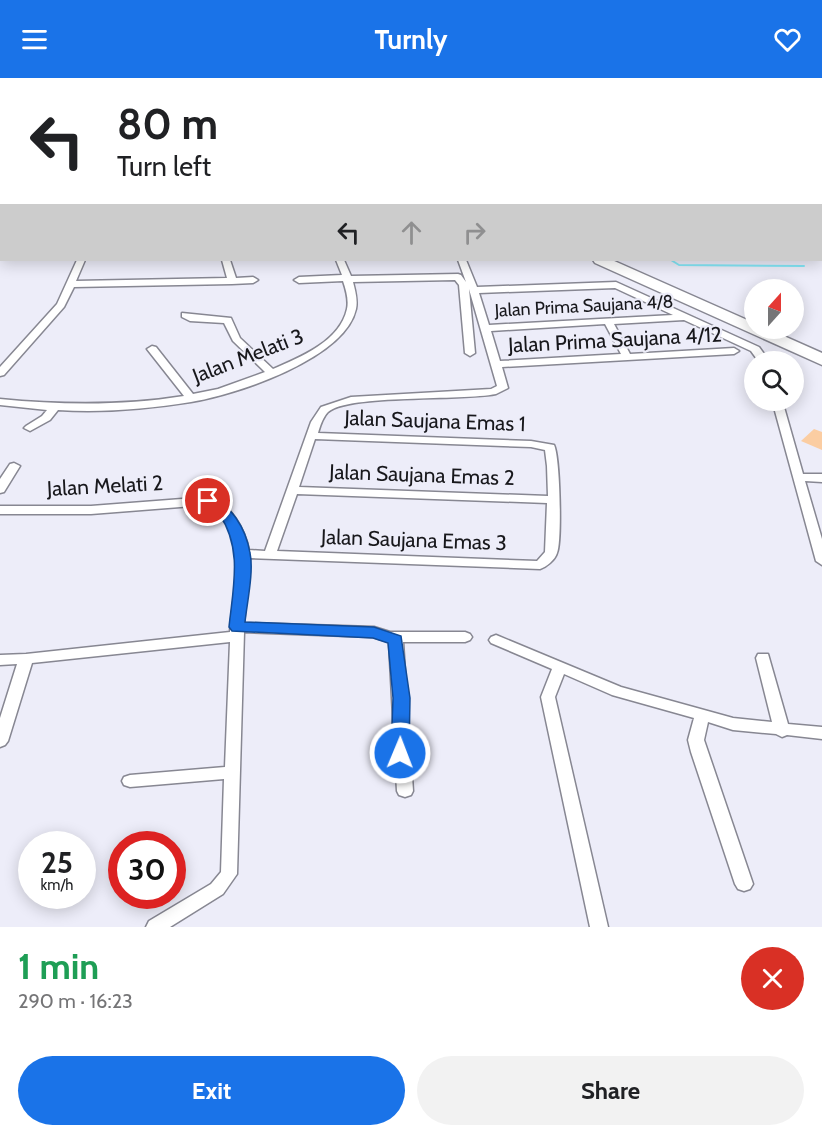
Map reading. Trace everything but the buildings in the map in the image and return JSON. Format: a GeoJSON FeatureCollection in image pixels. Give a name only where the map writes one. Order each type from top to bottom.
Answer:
{"type":"FeatureCollection","features":[{"type":"Feature","properties":{"kind":"highway"},"geometry":{"type":"LineString","coordinates":[[602,261],[822,360]]}},
{"type":"Feature","properties":{"kind":"highway"},"geometry":{"type":"LineString","coordinates":[[620,261],[744,317]]}},
{"type":"Feature","properties":{"kind":"highway"},"geometry":{"type":"LineString","coordinates":[[796,339],[822,351]]}},
{"type":"Feature","properties":{"kind":"street"},"geometry":{"type":"LineString","coordinates":[[0,373],[61,305],[81,261]]}},
{"type":"Feature","properties":{"kind":"street"},"geometry":{"type":"LineString","coordinates":[[226,261],[232,281]]}},
{"type":"Feature","properties":{"kind":"street","name":"Jalan Melati 3"},"geometry":{"type":"LineString","coordinates":[[0,402],[54,408],[128,408],[191,399],[272,373],[326,346],[344,328],[352,305],[340,261]]}},
{"type":"Feature","properties":{"kind":"street"},"geometry":{"type":"LineString","coordinates":[[270,554],[291,490],[321,413],[340,403],[376,397],[498,391],[504,387],[474,290],[462,261]]}},
{"type":"Feature","properties":{"kind":"street"},"geometry":{"type":"LineString","coordinates":[[299,280],[458,277],[464,285],[470,353]]}},
{"type":"Feature","properties":{"kind":"street"},"geometry":{"type":"LineString","coordinates":[[71,284],[254,280]]}},
{"type":"Feature","properties":{"kind":"street"},"geometry":{"type":"LineString","coordinates":[[474,290],[606,284],[618,286],[757,351]]}},
{"type":"Feature","properties":{"kind":"street"},"geometry":{"type":"LineString","coordinates":[[185,315],[190,318],[228,320],[236,339],[272,373]]}},
{"type":"Feature","properties":{"kind":"street","name":"Jalan Prima Saujana 4/8"},"geometry":{"type":"LineString","coordinates":[[485,328],[684,317]]}},
{"type":"Feature","properties":{"kind":"street"},"geometry":{"type":"LineString","coordinates":[[608,321],[627,357]]}},
{"type":"Feature","properties":{"kind":"street"},"geometry":{"type":"LineString","coordinates":[[152,349],[191,399]]}},
{"type":"Feature","properties":{"kind":"street","name":"Jalan Prima Saujana 4/12"},"geometry":{"type":"LineString","coordinates":[[497,364],[734,351]]}},
{"type":"Feature","properties":{"kind":"street"},"geometry":{"type":"LineString","coordinates":[[30,428],[46,418],[54,408]]}},
{"type":"Feature","properties":{"kind":"street"},"geometry":{"type":"LineString","coordinates":[[780,411],[818,536],[822,561]]}},
{"type":"Feature","properties":{"kind":"street","name":"Jalan Saujana Emas 1"},"geometry":{"type":"LineString","coordinates":[[312,436],[531,444],[550,447],[554,454],[552,500]]}},
{"type":"Feature","properties":{"kind":"street"},"geometry":{"type":"LineString","coordinates":[[0,489],[14,466]]}},
{"type":"Feature","properties":{"kind":"street"},"geometry":{"type":"LineString","coordinates":[[800,477],[822,478]]}},
{"type":"Feature","properties":{"kind":"street","name":"Jalan Saujana Emas 2"},"geometry":{"type":"LineString","coordinates":[[291,490],[552,500]]}},
{"type":"Feature","properties":{"kind":"street","name":"Jalan Saujana Emas 3"},"geometry":{"type":"LineString","coordinates":[[243,554],[540,565],[551,553],[552,500]]}},
{"type":"Feature","properties":{"kind":"street","name":"Jalan Melati 2"},"geometry":{"type":"LineString","coordinates":[[0,510],[91,510],[208,501],[217,504],[224,511],[236,533],[243,554],[237,631],[229,874],[217,890],[155,927]]}},
{"type":"Feature","properties":{"kind":"street"},"geometry":{"type":"LineString","coordinates":[[0,660],[26,659],[237,631],[374,633],[390,637],[396,640],[400,687],[400,753],[405,791]]}},
{"type":"Feature","properties":{"kind":"street"},"geometry":{"type":"LineString","coordinates":[[390,637],[465,638]]}},
{"type":"Feature","properties":{"kind":"street"},"geometry":{"type":"LineString","coordinates":[[496,640],[616,691],[733,724],[782,731],[822,733]]}},
{"type":"Feature","properties":{"kind":"street"},"geometry":{"type":"LineString","coordinates":[[763,658],[782,731]]}},
{"type":"Feature","properties":{"kind":"street"},"geometry":{"type":"LineString","coordinates":[[0,741],[26,659]]}},
{"type":"Feature","properties":{"kind":"street"},"geometry":{"type":"LineString","coordinates":[[560,667],[548,697],[598,927]]}},
{"type":"Feature","properties":{"kind":"street"},"geometry":{"type":"LineString","coordinates":[[702,715],[696,740],[744,884]]}},
{"type":"Feature","properties":{"kind":"street"},"geometry":{"type":"LineString","coordinates":[[130,782],[232,772]]}},
{"type":"Feature","properties":{"kind":"waterway"},"geometry":{"type":"LineString","coordinates":[[673,261],[679,265],[804,266]]}},
{"type":"Feature","properties":{"kind":"route"},"geometry":{"type":"LineString","coordinates":[[208,501],[217,504],[224,511],[236,533],[243,554],[237,627],[374,633],[396,640],[402,698],[400,753]]}}]}
